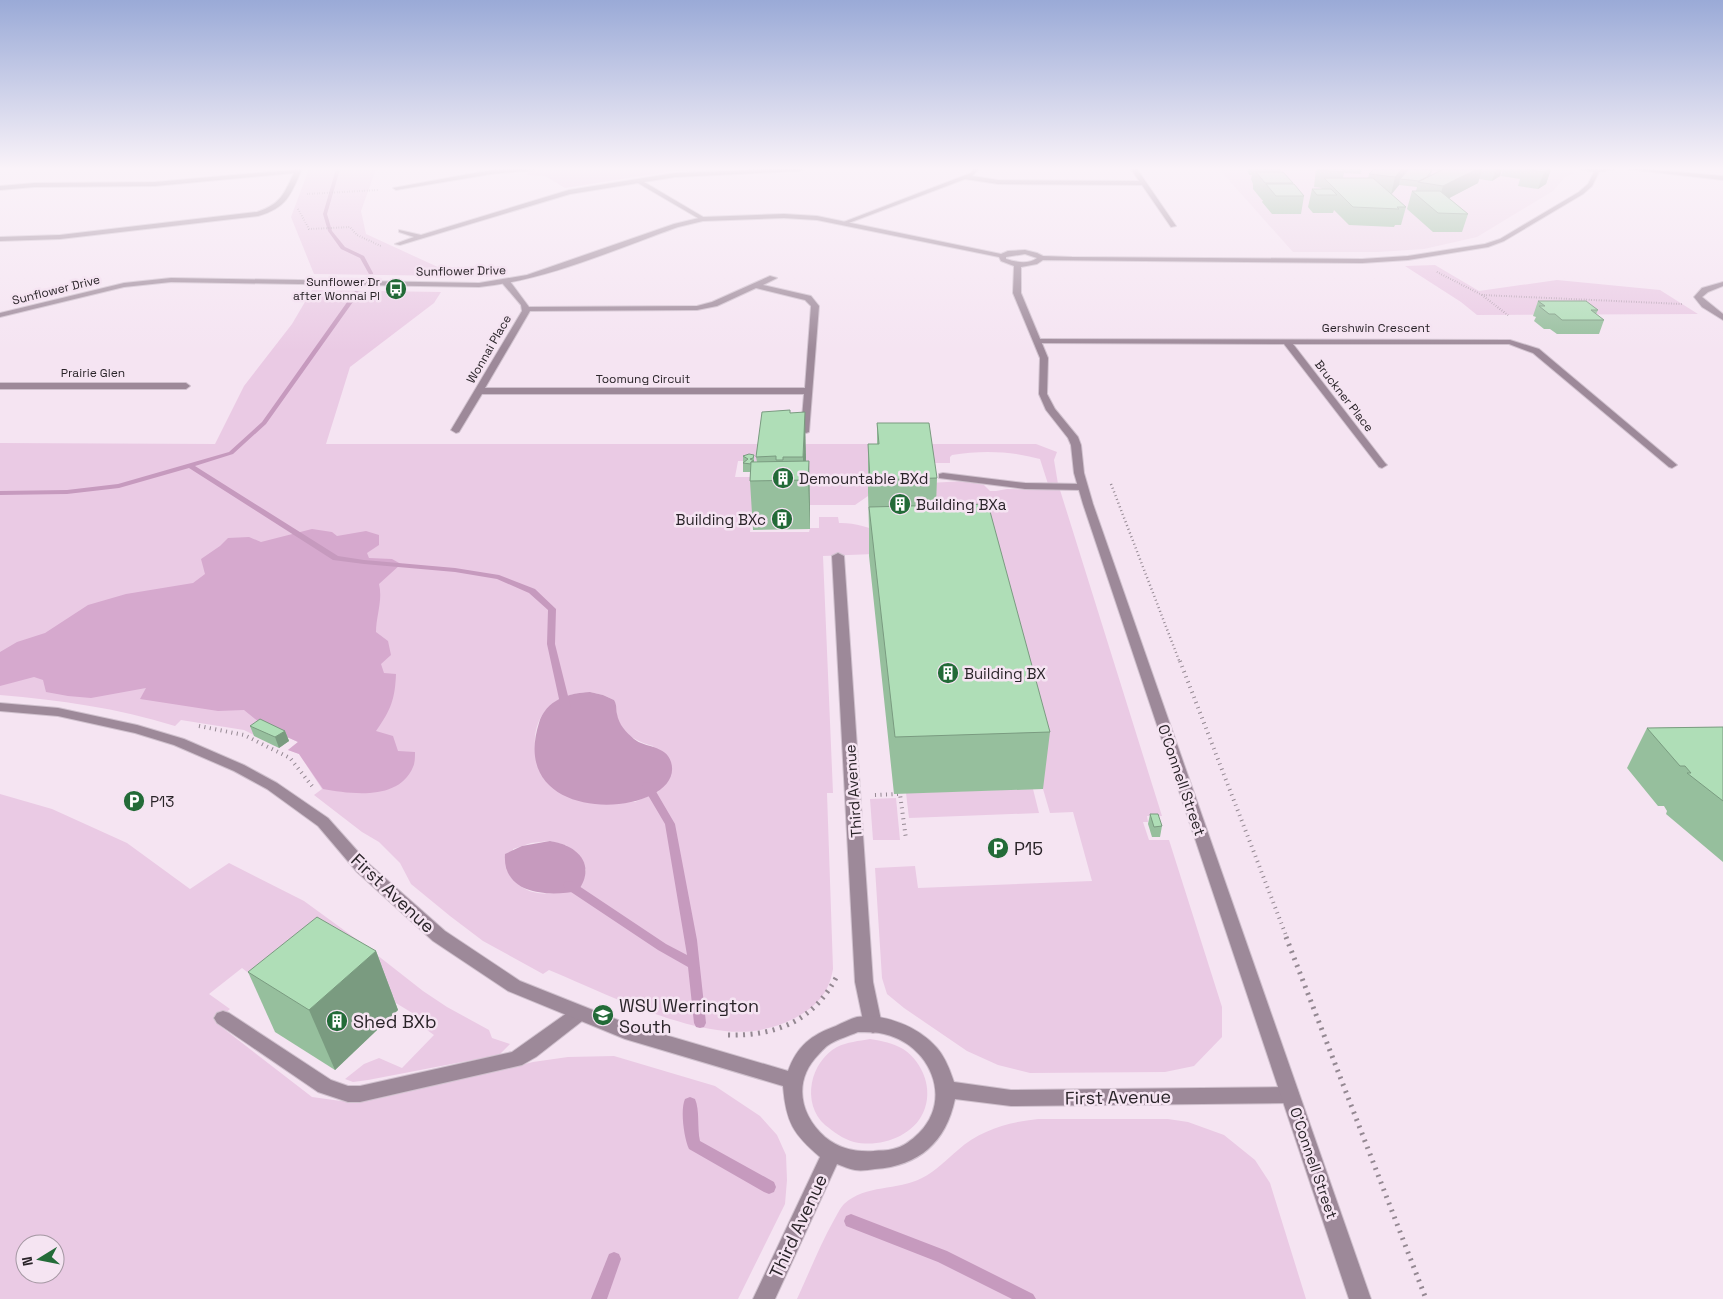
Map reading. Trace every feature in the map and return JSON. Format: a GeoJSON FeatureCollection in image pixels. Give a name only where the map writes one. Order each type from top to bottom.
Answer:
{"type":"FeatureCollection","features":[{"type":"Feature","properties":{"kind":"street"},"geometry":{"type":"LineString","coordinates":[[0,239],[60,237],[124,230]]}},
{"type":"Feature","properties":{"kind":"street"},"geometry":{"type":"LineString","coordinates":[[398,244],[447,230]]}},
{"type":"Feature","properties":{"kind":"street","name":"Sunflower Drive"},"geometry":{"type":"LineString","coordinates":[[0,315],[124,286],[164,281],[479,285],[506,282],[529,277],[660,230]]}},
{"type":"Feature","properties":{"kind":"street","name":"Sunflower Drive"},"geometry":{"type":"LineString","coordinates":[[876,230],[1002,256]]}},
{"type":"Feature","properties":{"kind":"street"},"geometry":{"type":"LineString","coordinates":[[1041,258],[1035,263],[1018,265],[1003,260],[1002,256],[1013,252],[1025,252],[1035,254],[1041,258],[1362,261],[1408,258],[1470,250],[1502,240],[1520,230]]}},
{"type":"Feature","properties":{"kind":"street"},"geometry":{"type":"LineString","coordinates":[[401,231],[423,237]]}},
{"type":"Feature","properties":{"kind":"street","name":"O'Connell Street"},"geometry":{"type":"LineString","coordinates":[[1018,265],[1017,293],[1038,341],[1045,366],[1043,394],[1051,410],[1073,437],[1082,486],[1360,1299]]}},
{"type":"Feature","properties":{"kind":"street"},"geometry":{"type":"LineString","coordinates":[[526,309],[698,308],[714,304],[773,278]]}},
{"type":"Feature","properties":{"kind":"street","name":"Wonnai Place"},"geometry":{"type":"LineString","coordinates":[[456,430],[526,309],[506,282]]}},
{"type":"Feature","properties":{"kind":"street"},"geometry":{"type":"LineString","coordinates":[[1723,284],[1711,287],[1700,293],[1698,297],[1705,306],[1723,318]]}},
{"type":"Feature","properties":{"kind":"street"},"geometry":{"type":"LineString","coordinates":[[756,286],[808,298],[815,306],[806,430]]}},
{"type":"Feature","properties":{"kind":"street","name":"Gershwin Crescent"},"geometry":{"type":"LineString","coordinates":[[1038,341],[1494,341],[1519,344],[1536,351],[1672,465]]}},
{"type":"Feature","properties":{"kind":"street","name":"Bruckner Place"},"geometry":{"type":"LineString","coordinates":[[1286,341],[1382,465]]}},
{"type":"Feature","properties":{"kind":"street","name":"Prairie Glen"},"geometry":{"type":"LineString","coordinates":[[0,386],[186,386]]}},
{"type":"Feature","properties":{"kind":"street","name":"Toomung Circuit"},"geometry":{"type":"LineString","coordinates":[[479,391],[808,391]]}},
{"type":"Feature","properties":{"kind":"street"},"geometry":{"type":"LineString","coordinates":[[943,476],[1025,486],[1082,486]]}},
{"type":"Feature","properties":{"kind":"street","name":"Third Avenue"},"geometry":{"type":"LineString","coordinates":[[838,556],[864,982],[873,1025]]}},
{"type":"Feature","properties":{"kind":"street","name":"First Avenue"},"geometry":{"type":"LineString","coordinates":[[0,707],[58,712],[137,729],[179,742],[239,768],[272,786],[323,822],[363,868],[439,936],[514,986],[624,1031],[793,1080]]}},
{"type":"Feature","properties":{"kind":"street"},"geometry":{"type":"LineString","coordinates":[[223,1018],[325,1086],[348,1094],[360,1094],[516,1059],[530,1052],[580,1013]]}},
{"type":"Feature","properties":{"kind":"street"},"geometry":{"type":"LineString","coordinates":[[873,1025],[899,1031],[922,1044],[938,1064],[946,1089],[944,1107],[938,1124],[926,1139],[911,1151],[893,1159],[872,1162],[851,1160],[832,1153],[815,1142],[803,1129],[795,1114],[792,1097],[793,1080],[798,1065],[806,1053],[828,1034],[850,1027],[873,1025]]}},
{"type":"Feature","properties":{"kind":"street","name":"First Avenue"},"geometry":{"type":"LineString","coordinates":[[946,1089],[1011,1098],[1290,1095]]}},
{"type":"Feature","properties":{"kind":"street","name":"Third Avenue"},"geometry":{"type":"LineString","coordinates":[[764,1299],[832,1153]]}},
{"type":"Feature","properties":{"kind":"path"},"geometry":{"type":"LineString","coordinates":[[352,230],[357,236],[385,248]]}},
{"type":"Feature","properties":{"kind":"path"},"geometry":{"type":"LineString","coordinates":[[1436,272],[1482,295],[1509,316]]}},
{"type":"Feature","properties":{"kind":"path"},"geometry":{"type":"LineString","coordinates":[[1482,295],[1705,306]]}},
{"type":"Feature","properties":{"kind":"path"},"geometry":{"type":"LineString","coordinates":[[1111,484],[1426,1299]]}},
{"type":"Feature","properties":{"kind":"path"},"geometry":{"type":"LineString","coordinates":[[190,725],[240,734],[290,758],[315,790]]}},
{"type":"Feature","properties":{"kind":"path"},"geometry":{"type":"LineString","coordinates":[[866,795],[900,794],[906,839]]}},
{"type":"Feature","properties":{"kind":"path"},"geometry":{"type":"LineString","coordinates":[[725,1035],[764,1033],[808,1015],[820,1006],[828,996],[834,985],[839,968]]}},
{"type":"Feature","properties":{"kind":"shaded area"},"geometry":{"type":"Polygon","coordinates":[[[296,230],[365,230],[366,234],[453,274],[452,276],[314,274],[296,230]]]}},
{"type":"Feature","properties":{"kind":"shaded area"},"geometry":{"type":"Polygon","coordinates":[[[1273,230],[1489,230],[1477,237],[1424,249],[1378,252],[1293,252],[1273,230]]]}},
{"type":"Feature","properties":{"kind":"shaded area"},"geometry":{"type":"Polygon","coordinates":[[[1435,265],[1479,291],[1557,280],[1660,290],[1698,314],[1477,315],[1461,302],[1405,266],[1435,265]]]}},
{"type":"Feature","properties":{"kind":"shaded area"},"geometry":{"type":"Polygon","coordinates":[[[312,290],[441,292],[434,303],[350,367],[326,444],[1036,444],[1057,452],[1054,460],[1058,484],[1048,484],[1040,459],[1007,453],[963,453],[952,455],[950,463],[928,463],[868,492],[868,496],[855,505],[804,505],[763,461],[738,461],[735,477],[755,477],[750,532],[809,532],[810,528],[819,528],[819,517],[838,517],[839,523],[872,529],[925,552],[823,556],[833,793],[827,793],[833,969],[825,992],[810,1009],[795,1018],[770,1028],[743,1032],[725,1031],[703,1028],[658,1015],[549,970],[543,974],[483,941],[411,884],[400,863],[379,842],[362,832],[314,795],[322,789],[299,754],[288,750],[298,742],[265,727],[254,735],[244,730],[181,720],[175,726],[132,714],[88,706],[0,695],[0,443],[215,444],[244,386],[292,324],[312,290]],[[590,692],[558,700],[547,709],[540,720],[536,733],[535,747],[544,779],[635,802],[659,791],[653,746],[641,742],[626,732],[619,722],[614,700],[590,692]],[[550,841],[531,843],[513,849],[510,876],[527,890],[544,894],[562,891],[582,884],[586,870],[566,845],[550,841]]]}},
{"type":"Feature","properties":{"kind":"shaded area"},"geometry":{"type":"Polygon","coordinates":[[[965,481],[984,485],[990,491],[1007,489],[1060,490],[1162,816],[1147,816],[1148,822],[1143,822],[1149,840],[1169,840],[1222,1007],[1222,1037],[1194,1066],[1165,1072],[1030,1073],[998,1065],[967,1051],[904,1008],[887,994],[882,978],[875,868],[915,866],[918,888],[1092,881],[1073,812],[1050,813],[1043,789],[933,512],[929,483],[965,481]]]}},
{"type":"Feature","properties":{"kind":"shaded area"},"geometry":{"type":"Polygon","coordinates":[[[312,529],[332,532],[337,536],[366,531],[379,535],[379,545],[367,553],[369,558],[392,559],[401,564],[379,584],[380,596],[376,626],[376,632],[388,641],[391,655],[381,664],[384,673],[396,674],[395,691],[391,704],[376,731],[393,736],[398,751],[415,752],[413,767],[406,778],[397,785],[373,793],[323,789],[299,754],[288,750],[298,742],[265,727],[244,710],[218,711],[140,699],[146,688],[91,698],[46,692],[43,680],[34,677],[0,686],[0,652],[17,642],[45,633],[88,605],[126,594],[193,583],[205,574],[201,559],[228,538],[249,537],[261,542],[312,529]]]}},
{"type":"Feature","properties":{"kind":"shaded area"},"geometry":{"type":"Polygon","coordinates":[[[590,692],[614,700],[619,722],[628,734],[639,742],[665,752],[668,756],[671,762],[669,781],[653,795],[627,803],[598,804],[570,798],[547,783],[535,759],[539,723],[542,715],[552,703],[559,699],[574,694],[590,692]]]}},
{"type":"Feature","properties":{"kind":"shaded area"},"geometry":{"type":"Polygon","coordinates":[[[1033,789],[1039,813],[909,818],[906,793],[1033,789]]]}},
{"type":"Feature","properties":{"kind":"shaded area"},"geometry":{"type":"Polygon","coordinates":[[[0,794],[52,809],[127,843],[190,889],[229,863],[304,901],[423,991],[447,1007],[489,1030],[492,1038],[510,1044],[500,1054],[488,1057],[368,1080],[353,1082],[345,1079],[364,1064],[379,1058],[402,1068],[434,1035],[420,1025],[424,1020],[293,941],[251,975],[242,968],[209,994],[230,1009],[215,1022],[312,1097],[341,1101],[377,1099],[533,1062],[568,1057],[614,1056],[715,1086],[760,1116],[777,1135],[786,1155],[787,1180],[785,1204],[738,1299],[0,1299],[0,794]]]}},
{"type":"Feature","properties":{"kind":"shaded area"},"geometry":{"type":"Polygon","coordinates":[[[896,798],[900,840],[873,840],[870,799],[896,798]]]}},
{"type":"Feature","properties":{"kind":"shaded area"},"geometry":{"type":"Polygon","coordinates":[[[550,841],[560,843],[576,851],[585,864],[583,881],[578,891],[554,894],[541,893],[519,885],[511,878],[506,868],[505,854],[522,846],[550,841]]]}},
{"type":"Feature","properties":{"kind":"shaded area"},"geometry":{"type":"Polygon","coordinates":[[[870,1039],[895,1045],[903,1049],[916,1061],[925,1077],[927,1086],[926,1104],[918,1121],[894,1139],[874,1143],[854,1142],[835,1133],[818,1116],[813,1106],[811,1095],[812,1083],[820,1062],[837,1047],[870,1039]]]}},
{"type":"Feature","properties":{"kind":"shaded area"},"geometry":{"type":"Polygon","coordinates":[[[1038,1119],[1168,1119],[1188,1122],[1224,1135],[1255,1160],[1270,1183],[1306,1299],[797,1299],[824,1239],[844,1204],[862,1193],[902,1185],[922,1178],[967,1143],[985,1132],[1016,1122],[1038,1119]]]}},
{"type":"Feature","properties":{"kind":"building"},"geometry":{"type":"Polygon","coordinates":[[[1538,301],[1586,301],[1598,310],[1591,310],[1604,320],[1562,320],[1555,314],[1549,314],[1539,306],[1545,306],[1538,301]]]}},
{"type":"Feature","properties":{"kind":"building"},"geometry":{"type":"Polygon","coordinates":[[[790,410],[790,413],[805,412],[803,457],[783,457],[783,460],[776,460],[776,456],[756,457],[762,412],[790,410]]]}},
{"type":"Feature","properties":{"kind":"building"},"geometry":{"type":"Polygon","coordinates":[[[877,423],[929,423],[937,478],[870,480],[868,444],[879,444],[877,423]]]}},
{"type":"Feature","properties":{"kind":"building"},"geometry":{"type":"Polygon","coordinates":[[[754,455],[750,459],[754,461],[751,464],[743,463],[748,459],[743,456],[754,455]]]}},
{"type":"Feature","properties":{"kind":"building"},"geometry":{"type":"Polygon","coordinates":[[[809,461],[808,480],[750,481],[751,462],[809,461]]]}},
{"type":"Feature","properties":{"kind":"building","name":"Building BX"},"geometry":{"type":"Polygon","coordinates":[[[988,504],[1050,732],[895,737],[869,507],[988,504]]]}},
{"type":"Feature","properties":{"kind":"building"},"geometry":{"type":"Polygon","coordinates":[[[260,719],[285,731],[275,737],[250,726],[260,719]]]}},
{"type":"Feature","properties":{"kind":"building"},"geometry":{"type":"Polygon","coordinates":[[[1723,727],[1723,801],[1687,773],[1691,773],[1685,766],[1680,766],[1647,728],[1723,727]]]}},
{"type":"Feature","properties":{"kind":"building"},"geometry":{"type":"Polygon","coordinates":[[[1150,814],[1158,814],[1162,826],[1154,827],[1150,814]]]}},
{"type":"Feature","properties":{"kind":"building"},"geometry":{"type":"Polygon","coordinates":[[[317,917],[376,951],[309,1010],[248,972],[317,917]]]}},
{"type":"Feature","properties":{"kind":"waterway"},"geometry":{"type":"LineString","coordinates":[[330,230],[343,248],[362,257],[371,273]]}},
{"type":"Feature","properties":{"kind":"waterway"},"geometry":{"type":"LineString","coordinates":[[189,465],[231,453],[264,423],[357,292]]}},
{"type":"Feature","properties":{"kind":"waterway"},"geometry":{"type":"LineString","coordinates":[[0,493],[67,492],[119,486],[189,465]]}},
{"type":"Feature","properties":{"kind":"waterway"},"geometry":{"type":"LineString","coordinates":[[189,465],[336,558],[455,570],[499,577],[532,591],[552,609],[551,644],[566,708]]}},
{"type":"Feature","properties":{"kind":"waterway"},"geometry":{"type":"LineString","coordinates":[[647,785],[670,824],[691,940],[700,1023]]}},
{"type":"Feature","properties":{"kind":"waterway"},"geometry":{"type":"LineString","coordinates":[[569,885],[662,947],[693,964]]}},
{"type":"Feature","properties":{"kind":"waterway"},"geometry":{"type":"LineString","coordinates":[[690,1103],[691,1130],[694,1145],[769,1187]]}},
{"type":"Feature","properties":{"kind":"waterway"},"geometry":{"type":"LineString","coordinates":[[851,1221],[942,1256],[1028,1299]]}},
{"type":"Feature","properties":{"kind":"waterway"},"geometry":{"type":"LineString","coordinates":[[599,1299],[614,1259]]}},
{"type":"Feature","properties":{"kind":"place","name":"Sunflower Dr after Wonnai Pl"},"geometry":{"type":"Point","coordinates":[396,289]}},
{"type":"Feature","properties":{"kind":"place","name":"Demountable BXd"},"geometry":{"type":"Point","coordinates":[783,478]}},
{"type":"Feature","properties":{"kind":"place","name":"Building BXa"},"geometry":{"type":"Point","coordinates":[900,504]}},
{"type":"Feature","properties":{"kind":"place","name":"Building BXc"},"geometry":{"type":"Point","coordinates":[782,519]}},
{"type":"Feature","properties":{"kind":"place","name":"Building BX"},"geometry":{"type":"Point","coordinates":[948,673]}},
{"type":"Feature","properties":{"kind":"place","name":"P13"},"geometry":{"type":"Point","coordinates":[134,801]}},
{"type":"Feature","properties":{"kind":"place","name":"P15"},"geometry":{"type":"Point","coordinates":[998,848]}},
{"type":"Feature","properties":{"kind":"place","name":"WSU Werrington South"},"geometry":{"type":"Point","coordinates":[603,1015]}},
{"type":"Feature","properties":{"kind":"place","name":"Shed BXb"},"geometry":{"type":"Point","coordinates":[337,1021]}}]}
